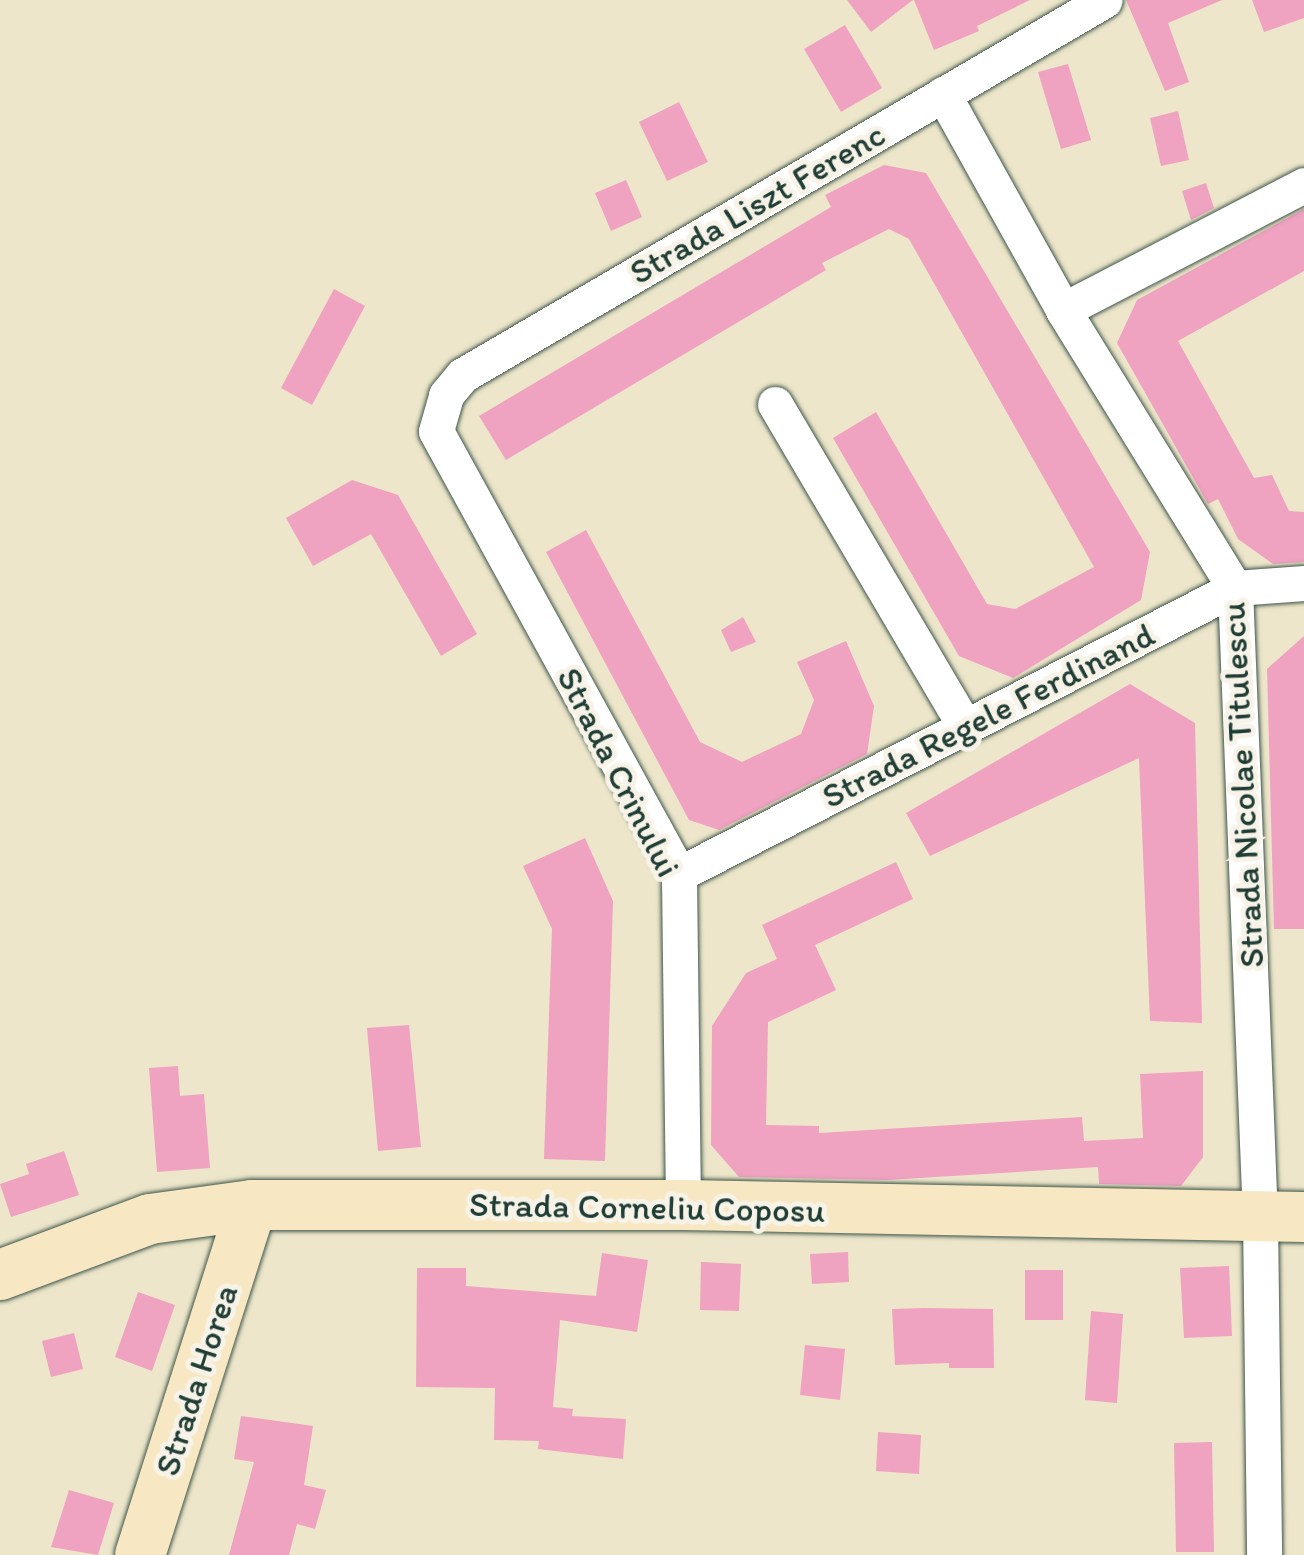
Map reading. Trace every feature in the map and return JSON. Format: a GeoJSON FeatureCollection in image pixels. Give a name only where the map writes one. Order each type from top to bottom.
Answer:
{"type":"FeatureCollection","features":[{"type":"Feature","properties":{"kind":"street","name":"Strada Liszt Ferenc"},"geometry":{"type":"LineString","coordinates":[[436,430],[446,395],[463,375],[1105,0]]}},
{"type":"Feature","properties":{"kind":"street","name":"Strada Nicolae Titulescu"},"geometry":{"type":"LineString","coordinates":[[943,94],[1063,310],[1235,588],[1282,1218],[1264,1555]]}},
{"type":"Feature","properties":{"kind":"street"},"geometry":{"type":"LineString","coordinates":[[1063,310],[1304,185]]}},
{"type":"Feature","properties":{"kind":"street"},"geometry":{"type":"LineString","coordinates":[[775,404],[964,727]]}},
{"type":"Feature","properties":{"kind":"street","name":"Strada Crinului"},"geometry":{"type":"LineString","coordinates":[[436,430],[679,874],[683,1205]]}},
{"type":"Feature","properties":{"kind":"street","name":"Strada Regele Ferdinand"},"geometry":{"type":"LineString","coordinates":[[679,874],[1235,588],[1304,583]]}},
{"type":"Feature","properties":{"kind":"street","name":"Strada Corneliu Coposu"},"geometry":{"type":"LineString","coordinates":[[0,1274],[150,1219],[252,1205],[683,1205],[1282,1218]]}},
{"type":"Feature","properties":{"kind":"street","name":"Strada Horea"},"geometry":{"type":"LineString","coordinates":[[140,1555],[252,1205]]}},
{"type":"Feature","properties":{"kind":"building"},"geometry":{"type":"Polygon","coordinates":[[[847,0],[913,0],[871,32],[847,0]]]}},
{"type":"Feature","properties":{"kind":"building"},"geometry":{"type":"Polygon","coordinates":[[[914,0],[1030,0],[977,26],[979,31],[934,50],[914,0]]]}},
{"type":"Feature","properties":{"kind":"building"},"geometry":{"type":"Polygon","coordinates":[[[1126,0],[1222,0],[1168,23],[1189,82],[1165,91],[1126,0]]]}},
{"type":"Feature","properties":{"kind":"building"},"geometry":{"type":"Polygon","coordinates":[[[1252,0],[1304,0],[1304,18],[1264,32],[1252,0]]]}},
{"type":"Feature","properties":{"kind":"building"},"geometry":{"type":"Polygon","coordinates":[[[845,25],[882,88],[841,112],[804,49],[845,25]]]}},
{"type":"Feature","properties":{"kind":"building"},"geometry":{"type":"Polygon","coordinates":[[[1068,64],[1091,140],[1061,149],[1038,72],[1068,64]]]}},
{"type":"Feature","properties":{"kind":"building"},"geometry":{"type":"Polygon","coordinates":[[[679,102],[708,162],[667,181],[639,122],[679,102]]]}},
{"type":"Feature","properties":{"kind":"building"},"geometry":{"type":"Polygon","coordinates":[[[1178,111],[1189,160],[1161,166],[1150,118],[1178,111]]]}},
{"type":"Feature","properties":{"kind":"building"},"geometry":{"type":"Polygon","coordinates":[[[884,165],[926,173],[1150,552],[1141,600],[1013,678],[959,656],[833,438],[876,412],[987,604],[1015,609],[1094,567],[909,239],[889,229],[822,263],[826,270],[506,460],[479,416],[831,207],[825,195],[884,165]]]}},
{"type":"Feature","properties":{"kind":"building"},"geometry":{"type":"Polygon","coordinates":[[[626,180],[642,217],[611,231],[595,193],[626,180]]]}},
{"type":"Feature","properties":{"kind":"building"},"geometry":{"type":"Polygon","coordinates":[[[1206,183],[1214,208],[1191,220],[1182,191],[1206,183]]]}},
{"type":"Feature","properties":{"kind":"building"},"geometry":{"type":"Polygon","coordinates":[[[1304,209],[1304,271],[1178,341],[1254,478],[1272,475],[1289,511],[1304,512],[1304,562],[1273,564],[1238,539],[1218,499],[1208,504],[1117,343],[1137,300],[1304,209]]]}},
{"type":"Feature","properties":{"kind":"building"},"geometry":{"type":"Polygon","coordinates":[[[334,289],[365,306],[312,405],[281,388],[334,289]]]}},
{"type":"Feature","properties":{"kind":"building"},"geometry":{"type":"Polygon","coordinates":[[[352,480],[398,495],[477,634],[441,656],[371,534],[313,566],[286,518],[352,480]]]}},
{"type":"Feature","properties":{"kind":"building"},"geometry":{"type":"Polygon","coordinates":[[[586,530],[700,742],[742,762],[801,734],[814,700],[797,662],[846,641],[874,706],[867,754],[719,830],[689,820],[546,552],[586,530]]]}},
{"type":"Feature","properties":{"kind":"building"},"geometry":{"type":"Polygon","coordinates":[[[743,617],[756,642],[731,652],[721,630],[743,617]]]}},
{"type":"Feature","properties":{"kind":"building"},"geometry":{"type":"Polygon","coordinates":[[[1304,636],[1304,929],[1274,929],[1267,669],[1304,636]]]}},
{"type":"Feature","properties":{"kind":"building"},"geometry":{"type":"Polygon","coordinates":[[[1130,684],[1195,723],[1202,1023],[1150,1021],[1139,758],[930,856],[906,813],[1130,684]]]}},
{"type":"Feature","properties":{"kind":"building"},"geometry":{"type":"Polygon","coordinates":[[[585,838],[613,901],[605,1161],[544,1159],[552,929],[523,866],[585,838]]]}},
{"type":"Feature","properties":{"kind":"building"},"geometry":{"type":"Polygon","coordinates":[[[896,862],[913,899],[815,945],[836,990],[768,1022],[766,1125],[819,1126],[819,1133],[1082,1117],[1084,1141],[1143,1138],[1140,1074],[1203,1071],[1203,1157],[1181,1186],[1099,1184],[1098,1167],[887,1180],[739,1177],[711,1145],[712,1026],[746,973],[777,959],[762,925],[896,862]]]}},
{"type":"Feature","properties":{"kind":"building"},"geometry":{"type":"Polygon","coordinates":[[[409,1025],[421,1147],[378,1151],[367,1028],[409,1025]]]}},
{"type":"Feature","properties":{"kind":"building"},"geometry":{"type":"Polygon","coordinates":[[[178,1066],[180,1096],[204,1094],[210,1168],[157,1172],[149,1068],[178,1066]]]}},
{"type":"Feature","properties":{"kind":"building"},"geometry":{"type":"Polygon","coordinates":[[[64,1151],[79,1195],[11,1217],[0,1184],[29,1174],[26,1164],[64,1151]]]}},
{"type":"Feature","properties":{"kind":"building"},"geometry":{"type":"Polygon","coordinates":[[[848,1252],[849,1282],[812,1284],[810,1254],[848,1252]]]}},
{"type":"Feature","properties":{"kind":"building"},"geometry":{"type":"Polygon","coordinates":[[[602,1253],[648,1260],[637,1332],[560,1320],[553,1407],[573,1409],[572,1416],[626,1419],[623,1459],[538,1449],[539,1441],[494,1440],[495,1388],[416,1387],[417,1268],[466,1268],[466,1286],[596,1296],[602,1253]]]}},
{"type":"Feature","properties":{"kind":"building"},"geometry":{"type":"Polygon","coordinates":[[[701,1262],[741,1264],[739,1311],[700,1310],[701,1262]]]}},
{"type":"Feature","properties":{"kind":"building"},"geometry":{"type":"Polygon","coordinates":[[[1229,1266],[1232,1336],[1184,1338],[1180,1268],[1229,1266]]]}},
{"type":"Feature","properties":{"kind":"building"},"geometry":{"type":"Polygon","coordinates":[[[1025,1270],[1063,1270],[1063,1320],[1025,1320],[1025,1270]]]}},
{"type":"Feature","properties":{"kind":"building"},"geometry":{"type":"Polygon","coordinates":[[[138,1292],[175,1305],[152,1371],[115,1357],[138,1292]]]}},
{"type":"Feature","properties":{"kind":"building"},"geometry":{"type":"Polygon","coordinates":[[[892,1309],[993,1309],[994,1368],[949,1368],[949,1363],[895,1365],[892,1309]]]}},
{"type":"Feature","properties":{"kind":"building"},"geometry":{"type":"Polygon","coordinates":[[[1091,1311],[1123,1314],[1117,1403],[1085,1400],[1091,1311]]]}},
{"type":"Feature","properties":{"kind":"building"},"geometry":{"type":"Polygon","coordinates":[[[74,1333],[83,1369],[51,1377],[42,1341],[74,1333]]]}},
{"type":"Feature","properties":{"kind":"building"},"geometry":{"type":"Polygon","coordinates":[[[805,1345],[845,1349],[840,1400],[800,1395],[805,1345]]]}},
{"type":"Feature","properties":{"kind":"building"},"geometry":{"type":"Polygon","coordinates":[[[241,1416],[313,1426],[304,1485],[326,1490],[315,1529],[297,1524],[289,1555],[229,1555],[254,1462],[234,1459],[241,1416]]]}},
{"type":"Feature","properties":{"kind":"building"},"geometry":{"type":"Polygon","coordinates":[[[878,1432],[921,1435],[919,1474],[876,1471],[878,1432]]]}},
{"type":"Feature","properties":{"kind":"building"},"geometry":{"type":"Polygon","coordinates":[[[1212,1442],[1214,1552],[1176,1552],[1174,1443],[1212,1442]]]}},
{"type":"Feature","properties":{"kind":"building"},"geometry":{"type":"Polygon","coordinates":[[[69,1490],[114,1503],[98,1555],[51,1547],[69,1490]]]}}]}
